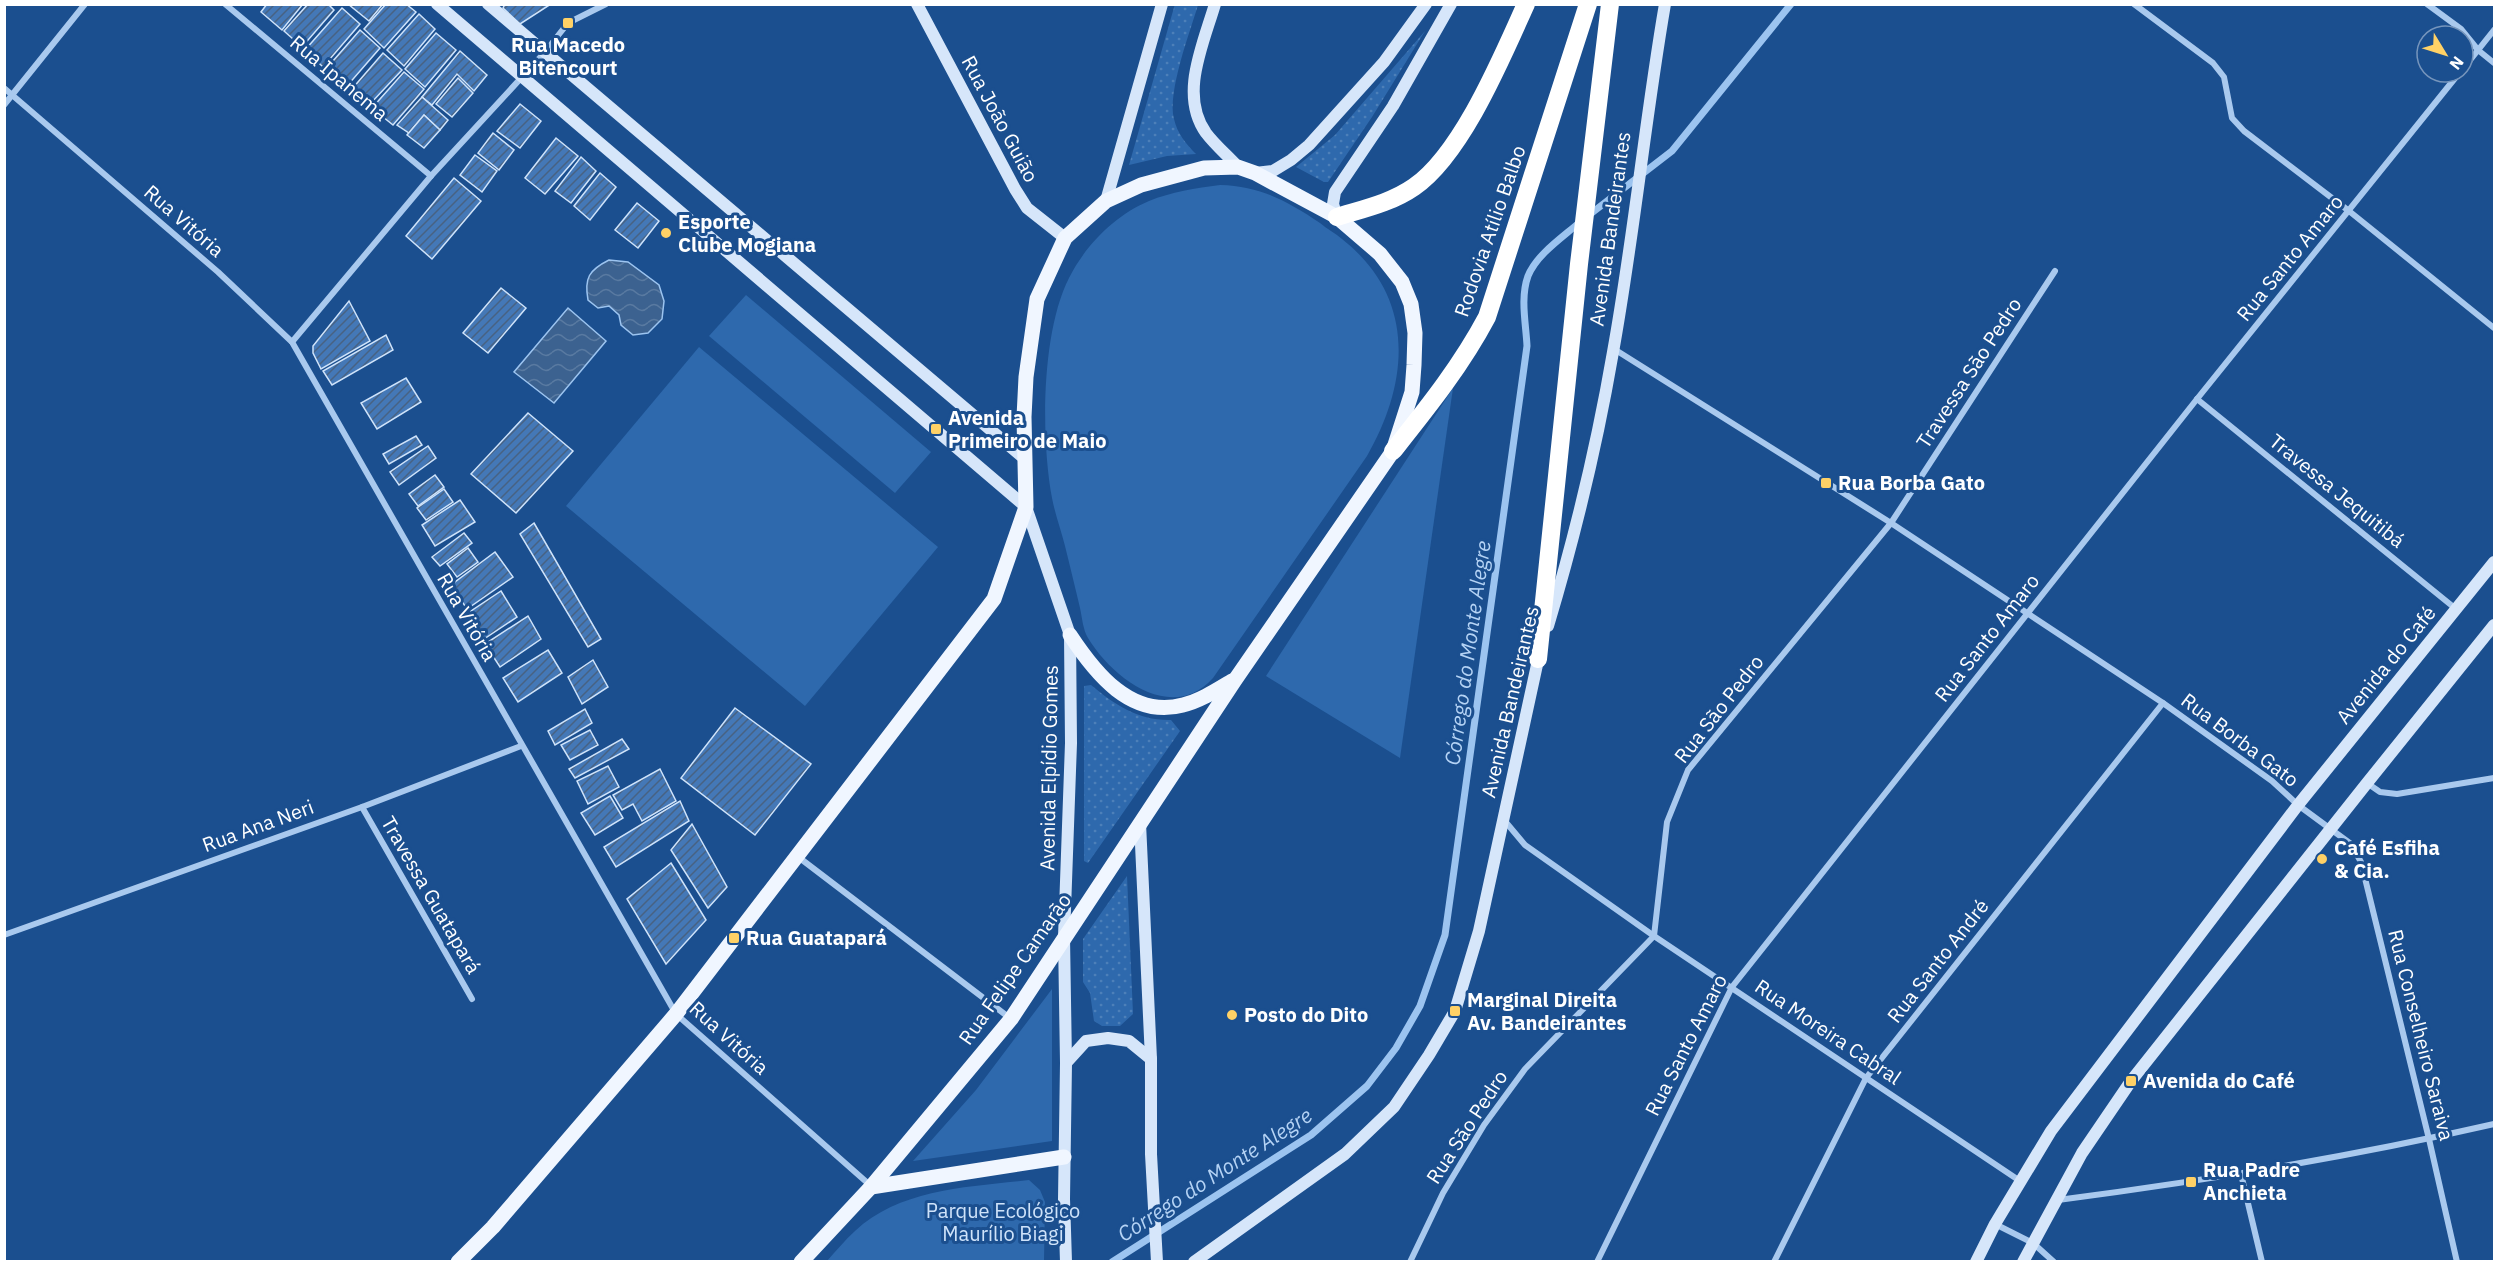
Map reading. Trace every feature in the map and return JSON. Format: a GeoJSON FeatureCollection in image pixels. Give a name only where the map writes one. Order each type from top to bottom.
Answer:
{"type":"FeatureCollection","features":[{"type":"Feature","properties":{"kind":"highway"},"geometry":{"type":"LineString","coordinates":[[1337,217],[1397,197],[1429,176],[1456,140],[1492,78],[1526,4]]}},
{"type":"Feature","properties":{"kind":"highway","name":"Rodovia Atílio Balbo"},"geometry":{"type":"LineString","coordinates":[[1393,450],[1450,380],[1487,317],[1588,4]]}},
{"type":"Feature","properties":{"kind":"highway"},"geometry":{"type":"LineString","coordinates":[[1538,659],[1580,264],[1611,4]]}},
{"type":"Feature","properties":{"kind":"main road"},"geometry":{"type":"LineString","coordinates":[[437,4],[1026,507]]}},
{"type":"Feature","properties":{"kind":"main road"},"geometry":{"type":"LineString","coordinates":[[488,4],[1025,459]]}},
{"type":"Feature","properties":{"kind":"main road","name":"Rua João Guião"},"geometry":{"type":"LineString","coordinates":[[917,4],[1027,208],[1065,238]]}},
{"type":"Feature","properties":{"kind":"main road"},"geometry":{"type":"LineString","coordinates":[[1106,201],[1162,4]]}},
{"type":"Feature","properties":{"kind":"main road"},"geometry":{"type":"LineString","coordinates":[[1215,4],[1193,79],[1195,112],[1206,133],[1238,166],[1337,217],[1380,254],[1402,282],[1411,304],[1415,333],[1412,392],[1393,450],[1235,680],[1182,706],[1158,707],[1137,703],[1104,680],[1070,635],[1026,507],[1026,376],[1037,299],[1065,238],[1106,201],[1141,185],[1204,168],[1238,166]]}},
{"type":"Feature","properties":{"kind":"main road"},"geometry":{"type":"LineString","coordinates":[[1255,173],[1272,171],[1309,145],[1384,62],[1426,4]]}},
{"type":"Feature","properties":{"kind":"main road"},"geometry":{"type":"LineString","coordinates":[[1337,217],[1333,204],[1335,192],[1393,106],[1451,4]]}},
{"type":"Feature","properties":{"kind":"main road","name":"Avenida Bandeirantes"},"geometry":{"type":"LineString","coordinates":[[1194,1262],[1345,1155],[1394,1107],[1430,1055],[1455,1011],[1479,931],[1538,659],[1574,541],[1614,349],[1665,4]]}},
{"type":"Feature","properties":{"kind":"main road"},"geometry":{"type":"LineString","coordinates":[[458,1262],[493,1227],[676,1014],[994,599],[1026,507]]}},
{"type":"Feature","properties":{"kind":"main road","name":"Avenida do Café"},"geometry":{"type":"LineString","coordinates":[[1976,1262],[1995,1224],[2051,1131],[2298,805],[2494,562]]}},
{"type":"Feature","properties":{"kind":"main road"},"geometry":{"type":"LineString","coordinates":[[2023,1262],[2054,1200],[2082,1153],[2132,1081],[2494,625]]}},
{"type":"Feature","properties":{"kind":"main road","name":"Avenida Elpídio Gomes"},"geometry":{"type":"LineString","coordinates":[[1066,1262],[1064,937],[1071,743],[1070,635]]}},
{"type":"Feature","properties":{"kind":"main road","name":"Rua Felipe Camarão"},"geometry":{"type":"LineString","coordinates":[[801,1262],[871,1187],[1011,1018],[1235,680]]}},
{"type":"Feature","properties":{"kind":"main road"},"geometry":{"type":"LineString","coordinates":[[1140,823],[1157,1257]]}},
{"type":"Feature","properties":{"kind":"main road"},"geometry":{"type":"LineString","coordinates":[[1066,1063],[1086,1041],[1108,1038],[1129,1041],[1151,1059]]}},
{"type":"Feature","properties":{"kind":"main road"},"geometry":{"type":"LineString","coordinates":[[871,1187],[1064,1157]]}},
{"type":"Feature","properties":{"kind":"street"},"geometry":{"type":"LineString","coordinates":[[4,105],[85,4]]}},
{"type":"Feature","properties":{"kind":"street","name":"Rua Ipanema"},"geometry":{"type":"LineString","coordinates":[[225,4],[431,176]]}},
{"type":"Feature","properties":{"kind":"street"},"geometry":{"type":"LineString","coordinates":[[292,342],[431,176],[545,52],[568,23],[606,4]]}},
{"type":"Feature","properties":{"kind":"street"},"geometry":{"type":"LineString","coordinates":[[2134,4],[2212,63],[2224,77],[2232,118],[2244,131],[2349,211],[2494,328]]}},
{"type":"Feature","properties":{"kind":"street"},"geometry":{"type":"LineString","coordinates":[[2427,4],[2461,29],[2478,50],[2494,63]]}},
{"type":"Feature","properties":{"kind":"street","name":"Rua Santo Amaro"},"geometry":{"type":"LineString","coordinates":[[2475,54],[2494,30]]}},
{"type":"Feature","properties":{"kind":"street","name":"Rua Santo Amaro"},"geometry":{"type":"LineString","coordinates":[[1597,1262],[1732,987],[2197,399],[2451,84]]}},
{"type":"Feature","properties":{"kind":"street","name":"Rua Vitória"},"geometry":{"type":"LineString","coordinates":[[4,88],[218,272],[292,342],[676,1014],[871,1187]]}},
{"type":"Feature","properties":{"kind":"street","name":"Travessa São Pedro"},"geometry":{"type":"LineString","coordinates":[[1891,523],[2055,271]]}},
{"type":"Feature","properties":{"kind":"street","name":"Rua Borba Gato"},"geometry":{"type":"LineString","coordinates":[[1614,349],[2028,612],[2163,703],[2272,781],[2298,805],[2331,828]]}},
{"type":"Feature","properties":{"kind":"street","name":"Travessa Jequitibá"},"geometry":{"type":"LineString","coordinates":[[2197,399],[2457,609]]}},
{"type":"Feature","properties":{"kind":"street","name":"Rua São Pedro"},"geometry":{"type":"LineString","coordinates":[[1410,1262],[1443,1193],[1484,1125],[1525,1069],[1654,936],[1667,822],[1688,770],[1891,523]]}},
{"type":"Feature","properties":{"kind":"street","name":"Rua Santo André"},"geometry":{"type":"LineString","coordinates":[[1774,1262],[1866,1078],[2163,703]]}},
{"type":"Feature","properties":{"kind":"street","name":"Rua Ana Neri"},"geometry":{"type":"LineString","coordinates":[[4,935],[362,807],[521,746]]}},
{"type":"Feature","properties":{"kind":"street"},"geometry":{"type":"LineString","coordinates":[[2367,783],[2380,792],[2397,794],[2494,778]]}},
{"type":"Feature","properties":{"kind":"street","name":"Travessa Guatapará"},"geometry":{"type":"LineString","coordinates":[[362,807],[472,999]]}},
{"type":"Feature","properties":{"kind":"street","name":"Rua Moreira Cabral"},"geometry":{"type":"LineString","coordinates":[[1504,820],[1525,845],[1654,936],[2021,1182]]}},
{"type":"Feature","properties":{"kind":"street","name":"Rua Conselheiro Saraiva"},"geometry":{"type":"LineString","coordinates":[[2331,828],[2351,844],[2361,862],[2457,1262]]}},
{"type":"Feature","properties":{"kind":"street"},"geometry":{"type":"LineString","coordinates":[[796,855],[1011,1018]]}},
{"type":"Feature","properties":{"kind":"street"},"geometry":{"type":"LineString","coordinates":[[2054,1200],[2241,1174],[2429,1139],[2494,1124]]}},
{"type":"Feature","properties":{"kind":"street"},"geometry":{"type":"LineString","coordinates":[[2241,1174],[2262,1262]]}},
{"type":"Feature","properties":{"kind":"street"},"geometry":{"type":"LineString","coordinates":[[1995,1224],[2033,1244],[2054,1262]]}},
{"type":"Feature","properties":{"kind":"green space"},"geometry":{"type":"Polygon","coordinates":[[[1175,4],[1198,5],[1176,78],[1173,107],[1177,129],[1196,154],[1167,156],[1129,165],[1175,4]]]}},
{"type":"Feature","properties":{"kind":"green space"},"geometry":{"type":"Polygon","coordinates":[[[1425,31],[1372,117],[1328,182],[1296,167],[1335,135],[1425,31]]]}},
{"type":"Feature","properties":{"kind":"green space"},"geometry":{"type":"Polygon","coordinates":[[[1220,185],[1248,188],[1273,196],[1308,215],[1337,235],[1366,262],[1383,287],[1394,313],[1398,341],[1397,370],[1392,399],[1367,456],[1213,678],[1197,691],[1180,697],[1162,696],[1144,690],[1112,668],[1085,631],[1053,504],[1048,474],[1045,417],[1048,356],[1060,301],[1069,278],[1083,254],[1102,233],[1124,214],[1149,201],[1166,195],[1220,185]]]}},
{"type":"Feature","properties":{"kind":"green space"},"geometry":{"type":"Polygon","coordinates":[[[746,295],[931,452],[895,493],[709,336],[746,295]]]}},
{"type":"Feature","properties":{"kind":"green space"},"geometry":{"type":"Polygon","coordinates":[[[699,347],[938,547],[805,706],[566,506],[699,347]]]}},
{"type":"Feature","properties":{"kind":"green space"},"geometry":{"type":"Polygon","coordinates":[[[1453,388],[1400,758],[1266,676],[1453,388]]]}},
{"type":"Feature","properties":{"kind":"green space"},"geometry":{"type":"Polygon","coordinates":[[[1091,685],[1109,699],[1138,715],[1171,720],[1180,731],[1088,863],[1084,861],[1084,686],[1091,685]]]}},
{"type":"Feature","properties":{"kind":"green space"},"geometry":{"type":"Polygon","coordinates":[[[1127,876],[1133,1014],[1120,1026],[1102,1026],[1094,1021],[1090,993],[1083,982],[1083,939],[1127,876]]]}},
{"type":"Feature","properties":{"kind":"green space"},"geometry":{"type":"Polygon","coordinates":[[[1052,989],[1052,1141],[913,1161],[976,1090],[1052,989]]]}},
{"type":"Feature","properties":{"kind":"green space","name":"Parque Ecológico Maurílio Biagi"},"geometry":{"type":"Polygon","coordinates":[[[1029,1180],[1040,1190],[1045,1202],[1044,1261],[827,1261],[855,1231],[873,1217],[893,1206],[937,1192],[1029,1180]]]}},
{"type":"Feature","properties":{"kind":"water"},"geometry":{"type":"Polygon","coordinates":[[[609,260],[628,262],[659,285],[664,301],[662,319],[648,333],[633,335],[621,325],[619,315],[609,306],[598,308],[588,300],[587,286],[590,276],[597,267],[609,260]]]}},
{"type":"Feature","properties":{"kind":"water"},"geometry":{"type":"Polygon","coordinates":[[[568,308],[606,341],[554,403],[514,372],[568,308]]]}},
{"type":"Feature","properties":{"kind":"building"},"geometry":{"type":"Polygon","coordinates":[[[267,4],[303,4],[282,30],[261,12],[267,4]]]}},
{"type":"Feature","properties":{"kind":"building"},"geometry":{"type":"Polygon","coordinates":[[[308,4],[328,4],[334,10],[302,47],[284,31],[308,4]]]}},
{"type":"Feature","properties":{"kind":"building"},"geometry":{"type":"Polygon","coordinates":[[[348,4],[383,4],[369,21],[348,4]]]}},
{"type":"Feature","properties":{"kind":"building"},"geometry":{"type":"Polygon","coordinates":[[[386,4],[406,4],[416,12],[384,48],[364,29],[386,4]]]}},
{"type":"Feature","properties":{"kind":"building"},"geometry":{"type":"Polygon","coordinates":[[[505,4],[551,4],[520,24],[503,8],[505,4]]]}},
{"type":"Feature","properties":{"kind":"building"},"geometry":{"type":"Polygon","coordinates":[[[342,8],[360,24],[323,67],[305,50],[342,8]]]}},
{"type":"Feature","properties":{"kind":"building"},"geometry":{"type":"Polygon","coordinates":[[[419,14],[435,29],[404,66],[387,50],[419,14]]]}},
{"type":"Feature","properties":{"kind":"building"},"geometry":{"type":"Polygon","coordinates":[[[360,30],[380,48],[347,86],[326,69],[360,30]]]}},
{"type":"Feature","properties":{"kind":"building"},"geometry":{"type":"Polygon","coordinates":[[[436,33],[456,50],[425,87],[405,69],[436,33]]]}},
{"type":"Feature","properties":{"kind":"building"},"geometry":{"type":"Polygon","coordinates":[[[460,51],[487,75],[474,91],[457,74],[432,105],[422,97],[460,51]]]}},
{"type":"Feature","properties":{"kind":"building"},"geometry":{"type":"Polygon","coordinates":[[[383,53],[402,70],[370,104],[352,89],[383,53]]]}},
{"type":"Feature","properties":{"kind":"building"},"geometry":{"type":"Polygon","coordinates":[[[404,72],[424,89],[393,125],[372,108],[404,72]]]}},
{"type":"Feature","properties":{"kind":"building"},"geometry":{"type":"Polygon","coordinates":[[[458,78],[473,93],[452,117],[436,104],[458,78]]]}},
{"type":"Feature","properties":{"kind":"building"},"geometry":{"type":"Polygon","coordinates":[[[422,97],[448,120],[440,130],[424,115],[409,133],[397,125],[422,97]]]}},
{"type":"Feature","properties":{"kind":"building"},"geometry":{"type":"Polygon","coordinates":[[[520,104],[541,121],[520,148],[497,131],[520,104]]]}},
{"type":"Feature","properties":{"kind":"building"},"geometry":{"type":"Polygon","coordinates":[[[424,115],[440,130],[424,148],[407,135],[424,115]]]}},
{"type":"Feature","properties":{"kind":"building"},"geometry":{"type":"Polygon","coordinates":[[[493,133],[514,150],[499,170],[478,153],[493,133]]]}},
{"type":"Feature","properties":{"kind":"building"},"geometry":{"type":"Polygon","coordinates":[[[556,138],[578,156],[545,194],[525,178],[556,138]]]}},
{"type":"Feature","properties":{"kind":"building"},"geometry":{"type":"Polygon","coordinates":[[[475,155],[497,171],[482,192],[460,175],[475,155]]]}},
{"type":"Feature","properties":{"kind":"building"},"geometry":{"type":"Polygon","coordinates":[[[581,157],[596,171],[571,203],[555,191],[581,157]]]}},
{"type":"Feature","properties":{"kind":"building"},"geometry":{"type":"Polygon","coordinates":[[[600,173],[616,187],[590,220],[574,206],[600,173]]]}},
{"type":"Feature","properties":{"kind":"building"},"geometry":{"type":"Polygon","coordinates":[[[454,178],[481,201],[432,259],[406,236],[454,178]]]}},
{"type":"Feature","properties":{"kind":"building"},"geometry":{"type":"Polygon","coordinates":[[[637,203],[659,221],[638,248],[615,230],[637,203]]]}},
{"type":"Feature","properties":{"kind":"building"},"geometry":{"type":"Polygon","coordinates":[[[501,288],[526,308],[488,353],[463,333],[501,288]]]}},
{"type":"Feature","properties":{"kind":"building"},"geometry":{"type":"Polygon","coordinates":[[[349,301],[370,341],[321,369],[313,353],[313,346],[349,301]]]}},
{"type":"Feature","properties":{"kind":"building"},"geometry":{"type":"Polygon","coordinates":[[[386,335],[393,350],[332,385],[323,371],[386,335]]]}},
{"type":"Feature","properties":{"kind":"building"},"geometry":{"type":"Polygon","coordinates":[[[406,378],[421,402],[377,429],[361,403],[406,378]]]}},
{"type":"Feature","properties":{"kind":"building"},"geometry":{"type":"Polygon","coordinates":[[[528,413],[573,451],[516,513],[471,474],[528,413]]]}},
{"type":"Feature","properties":{"kind":"building"},"geometry":{"type":"Polygon","coordinates":[[[416,436],[422,445],[389,464],[383,454],[416,436]]]}},
{"type":"Feature","properties":{"kind":"building"},"geometry":{"type":"Polygon","coordinates":[[[428,446],[436,458],[399,485],[390,472],[428,446]]]}},
{"type":"Feature","properties":{"kind":"building"},"geometry":{"type":"Polygon","coordinates":[[[435,475],[444,487],[418,506],[409,494],[435,475]]]}},
{"type":"Feature","properties":{"kind":"building"},"geometry":{"type":"Polygon","coordinates":[[[444,489],[453,502],[426,520],[417,508],[444,489]]]}},
{"type":"Feature","properties":{"kind":"building"},"geometry":{"type":"Polygon","coordinates":[[[460,500],[475,522],[435,546],[422,525],[460,500]]]}},
{"type":"Feature","properties":{"kind":"building"},"geometry":{"type":"Polygon","coordinates":[[[534,523],[601,639],[588,647],[520,534],[534,523]]]}},
{"type":"Feature","properties":{"kind":"building"},"geometry":{"type":"Polygon","coordinates":[[[464,533],[472,543],[440,566],[432,557],[464,533]]]}},
{"type":"Feature","properties":{"kind":"building"},"geometry":{"type":"Polygon","coordinates":[[[468,548],[478,562],[457,577],[447,564],[468,548]]]}},
{"type":"Feature","properties":{"kind":"building"},"geometry":{"type":"Polygon","coordinates":[[[495,552],[513,577],[467,609],[451,585],[495,552]]]}},
{"type":"Feature","properties":{"kind":"building"},"geometry":{"type":"Polygon","coordinates":[[[501,591],[517,617],[484,639],[468,613],[501,591]]]}},
{"type":"Feature","properties":{"kind":"building"},"geometry":{"type":"Polygon","coordinates":[[[528,616],[541,639],[500,667],[485,644],[528,616]]]}},
{"type":"Feature","properties":{"kind":"building"},"geometry":{"type":"Polygon","coordinates":[[[548,650],[562,673],[518,702],[503,678],[548,650]]]}},
{"type":"Feature","properties":{"kind":"building"},"geometry":{"type":"Polygon","coordinates":[[[593,660],[608,687],[582,704],[568,677],[593,660]]]}},
{"type":"Feature","properties":{"kind":"building"},"geometry":{"type":"Polygon","coordinates":[[[735,708],[811,764],[755,835],[681,778],[735,708]]]}},
{"type":"Feature","properties":{"kind":"building"},"geometry":{"type":"Polygon","coordinates":[[[585,709],[592,723],[555,745],[548,731],[585,709]]]}},
{"type":"Feature","properties":{"kind":"building"},"geometry":{"type":"Polygon","coordinates":[[[590,730],[598,745],[570,760],[561,745],[590,730]]]}},
{"type":"Feature","properties":{"kind":"building"},"geometry":{"type":"Polygon","coordinates":[[[622,739],[629,749],[575,778],[569,769],[622,739]]]}},
{"type":"Feature","properties":{"kind":"building"},"geometry":{"type":"Polygon","coordinates":[[[608,766],[619,787],[588,804],[577,781],[608,766]]]}},
{"type":"Feature","properties":{"kind":"building"},"geometry":{"type":"Polygon","coordinates":[[[660,769],[676,801],[642,821],[633,804],[622,810],[613,795],[660,769]]]}},
{"type":"Feature","properties":{"kind":"building"},"geometry":{"type":"Polygon","coordinates":[[[610,796],[623,818],[595,835],[581,813],[610,796]]]}},
{"type":"Feature","properties":{"kind":"building"},"geometry":{"type":"Polygon","coordinates":[[[680,801],[689,821],[616,867],[604,847],[680,801]]]}},
{"type":"Feature","properties":{"kind":"building"},"geometry":{"type":"Polygon","coordinates":[[[692,824],[727,887],[708,908],[671,850],[692,824]]]}},
{"type":"Feature","properties":{"kind":"building"},"geometry":{"type":"Polygon","coordinates":[[[671,863],[706,920],[666,964],[627,899],[671,863]]]}},
{"type":"Feature","properties":{"kind":"waterway","name":"Córrego do Monte Alegre"},"geometry":{"type":"LineString","coordinates":[[1589,215],[1672,151],[1791,4]]}},
{"type":"Feature","properties":{"kind":"waterway","name":"Córrego do Monte Alegre"},"geometry":{"type":"LineString","coordinates":[[1112,1262],[1311,1135],[1367,1086],[1396,1048],[1420,1006],[1445,935],[1527,346],[1524,302],[1526,284],[1538,260],[1580,222]]}},
{"type":"Feature","properties":{"kind":"place","name":"Rua Macedo Bitencourt"},"geometry":{"type":"Point","coordinates":[568,23]}},
{"type":"Feature","properties":{"kind":"place","name":"Esporte Clube Mogiana"},"geometry":{"type":"Point","coordinates":[666,233]}},
{"type":"Feature","properties":{"kind":"place","name":"Avenida Primeiro de Maio"},"geometry":{"type":"Point","coordinates":[936,429]}},
{"type":"Feature","properties":{"kind":"place","name":"Rua Borba Gato"},"geometry":{"type":"Point","coordinates":[1826,483]}},
{"type":"Feature","properties":{"kind":"place","name":"Café Esfiha & Cia."},"geometry":{"type":"Point","coordinates":[2322,859]}},
{"type":"Feature","properties":{"kind":"place","name":"Rua Guatapará"},"geometry":{"type":"Point","coordinates":[734,938]}},
{"type":"Feature","properties":{"kind":"place","name":"Marginal Direita Av. Bandeirantes"},"geometry":{"type":"Point","coordinates":[1455,1011]}},
{"type":"Feature","properties":{"kind":"place","name":"Posto do Dito"},"geometry":{"type":"Point","coordinates":[1232,1015]}},
{"type":"Feature","properties":{"kind":"place","name":"Avenida do Café"},"geometry":{"type":"Point","coordinates":[2131,1081]}},
{"type":"Feature","properties":{"kind":"place","name":"Rua Padre Anchieta"},"geometry":{"type":"Point","coordinates":[2191,1182]}}]}
